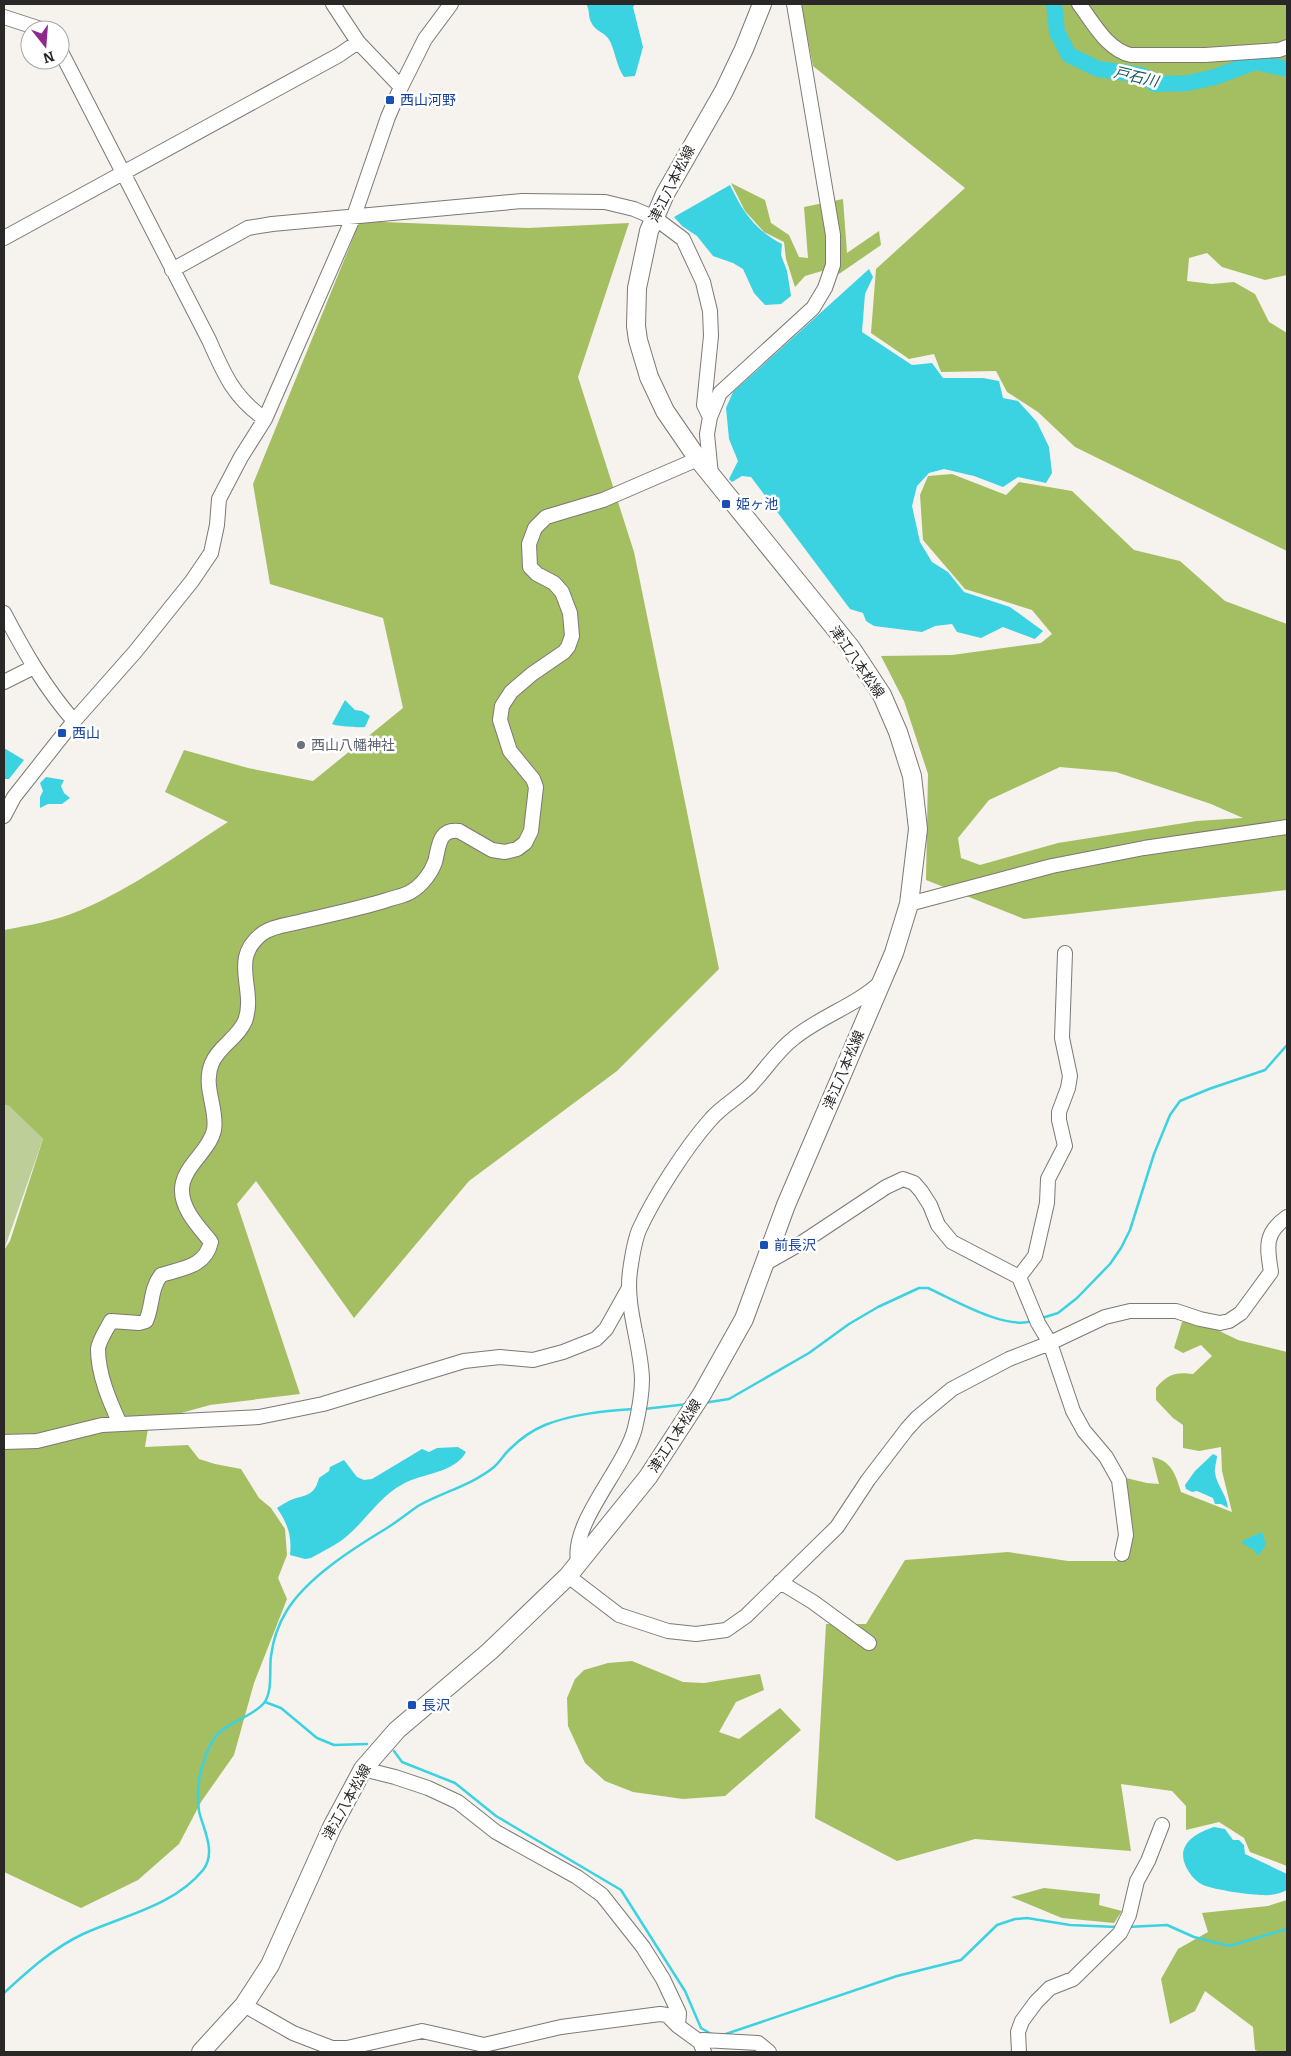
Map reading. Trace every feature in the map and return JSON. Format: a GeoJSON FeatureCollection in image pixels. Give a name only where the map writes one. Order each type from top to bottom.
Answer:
{"type":"FeatureCollection","features":[{"type":"Feature","properties":{"kind":"main road","name":"津江八本松線"},"geometry":{"type":"LineString","coordinates":[[201,2052],[244,2005],[270,1965],[332,1827],[362,1769],[397,1730],[490,1651],[568,1576],[578,1561],[648,1477],[702,1394],[744,1320],[786,1205],[894,953],[909,904],[918,829],[912,776],[898,732],[885,702],[851,648],[698,459],[665,411],[650,377],[638,340],[635,312],[637,288],[644,249],[654,218],[665,194],[724,91],[744,49],[762,4]]}},
{"type":"Feature","properties":{"kind":"street"},"geometry":{"type":"LineString","coordinates":[[333,4],[358,42],[401,87]]}},
{"type":"Feature","properties":{"kind":"street"},"geometry":{"type":"LineString","coordinates":[[4,816],[14,797],[74,721],[147,638],[192,581],[211,553],[217,525],[219,499],[241,457],[265,418],[354,216],[388,117],[401,87],[425,39],[451,4]]}},
{"type":"Feature","properties":{"kind":"street"},"geometry":{"type":"LineString","coordinates":[[711,475],[708,434],[710,417],[720,393],[813,308],[825,288],[833,265],[833,235],[794,4]]}},
{"type":"Feature","properties":{"kind":"street"},"geometry":{"type":"LineString","coordinates":[[1079,4],[1112,47],[1120,53],[1131,55],[1206,55],[1279,50],[1287,47]]}},
{"type":"Feature","properties":{"kind":"street"},"geometry":{"type":"LineString","coordinates":[[4,16],[20,22]]}},
{"type":"Feature","properties":{"kind":"street"},"geometry":{"type":"LineString","coordinates":[[4,238],[339,55],[358,42]]}},
{"type":"Feature","properties":{"kind":"street"},"geometry":{"type":"LineString","coordinates":[[70,69],[209,340],[225,378],[250,409],[265,418]]}},
{"type":"Feature","properties":{"kind":"street"},"geometry":{"type":"LineString","coordinates":[[172,270],[248,228],[354,216],[522,201],[605,202],[634,208],[654,218],[682,239],[703,282],[710,311],[711,336],[704,405],[710,417]]}},
{"type":"Feature","properties":{"kind":"street"},"geometry":{"type":"LineString","coordinates":[[120,1424],[107,1395],[102,1371],[98,1348],[103,1336],[112,1321],[139,1323],[146,1321],[151,1312],[154,1289],[161,1276],[199,1263],[208,1252],[211,1242],[192,1218],[182,1196],[182,1187],[190,1168],[212,1137],[214,1128],[208,1085],[211,1065],[217,1053],[235,1035],[245,1021],[248,1001],[245,955],[263,933],[273,928],[337,914],[410,893],[427,877],[434,864],[438,842],[444,834],[453,830],[459,831],[492,850],[505,852],[517,849],[525,842],[531,831],[536,787],[533,779],[510,751],[500,720],[502,706],[511,692],[532,674],[564,652],[572,636],[570,613],[562,592],[554,583],[537,574],[530,566],[529,544],[535,528],[546,517],[603,500],[698,459]]}},
{"type":"Feature","properties":{"kind":"street"},"geometry":{"type":"LineString","coordinates":[[4,613],[27,656],[57,702],[74,721]]}},
{"type":"Feature","properties":{"kind":"street"},"geometry":{"type":"LineString","coordinates":[[4,682],[28,670]]}},
{"type":"Feature","properties":{"kind":"street"},"geometry":{"type":"LineString","coordinates":[[909,904],[1052,866],[1144,848],[1287,827]]}},
{"type":"Feature","properties":{"kind":"street"},"geometry":{"type":"LineString","coordinates":[[1019,1278],[1035,1256],[1040,1227],[1047,1203],[1048,1179],[1065,1146],[1059,1112],[1068,1088],[1070,1076],[1062,1038],[1066,953]]}},
{"type":"Feature","properties":{"kind":"street"},"geometry":{"type":"LineString","coordinates":[[578,1561],[577,1552],[581,1532],[616,1471],[627,1447],[634,1431],[641,1399],[642,1378],[629,1288],[630,1271],[639,1231],[690,1146],[712,1118],[740,1096],[774,1056],[795,1037],[830,1014],[868,994],[882,982]]}},
{"type":"Feature","properties":{"kind":"street"},"geometry":{"type":"LineString","coordinates":[[766,1263],[803,1242],[886,1186],[904,1179],[914,1183],[930,1205],[938,1225],[952,1242],[1019,1278],[1038,1323],[1050,1343],[1073,1411],[1084,1431],[1106,1457],[1119,1480],[1126,1535],[1122,1554]]}},
{"type":"Feature","properties":{"kind":"street"},"geometry":{"type":"LineString","coordinates":[[568,1576],[619,1615],[668,1632],[711,1633],[735,1625],[837,1527],[868,1480],[922,1414],[952,1389],[1008,1359],[1050,1343],[1105,1318],[1130,1311],[1176,1311],[1220,1323],[1229,1321],[1241,1314],[1271,1272],[1267,1246],[1276,1225],[1287,1217]]}},
{"type":"Feature","properties":{"kind":"street"},"geometry":{"type":"LineString","coordinates":[[4,1442],[37,1441],[102,1425],[259,1417],[323,1404],[464,1361],[500,1356],[533,1360],[563,1352],[596,1339],[606,1330],[629,1288]]}},
{"type":"Feature","properties":{"kind":"street"},"geometry":{"type":"LineString","coordinates":[[780,1582],[814,1602],[870,1643]]}},
{"type":"Feature","properties":{"kind":"street"},"geometry":{"type":"LineString","coordinates":[[362,1769],[420,1785],[458,1802],[496,1832],[577,1877],[602,1895],[643,1947],[663,1979],[679,2014],[678,2026]]}},
{"type":"Feature","properties":{"kind":"street"},"geometry":{"type":"LineString","coordinates":[[1019,2052],[1018,2032],[1022,2021],[1036,2002],[1050,1988],[1073,1980],[1120,1933],[1129,1915],[1137,1880],[1148,1861],[1162,1824]]}},
{"type":"Feature","properties":{"kind":"street"},"geometry":{"type":"LineString","coordinates":[[244,2005],[293,2033],[332,2048],[347,2048],[422,2031],[484,2045],[561,2027],[660,2014],[667,2015],[702,2047]]}},
{"type":"Feature","properties":{"kind":"street"},"geometry":{"type":"LineString","coordinates":[[702,2047],[703,2040],[758,2043],[769,2052]]}},
{"type":"Feature","properties":{"kind":"green space"},"geometry":{"type":"Polygon","coordinates":[[[801,4],[1287,4],[1287,275],[1265,280],[1222,267],[1207,253],[1189,258],[1187,281],[1212,284],[1234,282],[1255,294],[1269,322],[1287,333],[1287,551],[1075,447],[1038,412],[1007,392],[996,371],[941,372],[934,354],[909,359],[871,333],[876,269],[965,188],[813,66],[801,4]]]}},
{"type":"Feature","properties":{"kind":"green space"},"geometry":{"type":"Polygon","coordinates":[[[731,183],[765,200],[771,223],[789,235],[799,257],[808,258],[804,207],[843,199],[847,253],[879,231],[881,245],[839,274],[832,268],[805,276],[795,287],[786,259],[784,242],[764,232],[745,211],[731,183]]]}},
{"type":"Feature","properties":{"kind":"green space"},"geometry":{"type":"Polygon","coordinates":[[[360,221],[528,228],[629,223],[578,377],[634,552],[719,969],[617,1071],[469,1181],[354,1318],[256,1181],[237,1204],[300,1394],[210,1405],[149,1422],[145,1447],[188,1445],[199,1459],[241,1469],[259,1498],[271,1508],[285,1529],[287,1555],[278,1578],[287,1599],[254,1683],[234,1755],[201,1802],[179,1844],[138,1880],[81,1908],[4,1872],[4,1250],[10,1241],[43,1139],[9,1106],[4,1105],[4,930],[62,917],[100,901],[156,869],[228,822],[165,792],[184,750],[248,768],[313,781],[403,708],[383,618],[270,584],[253,484],[360,221]]]}},
{"type":"Feature","properties":{"kind":"green space"},"geometry":{"type":"Polygon","coordinates":[[[952,474],[1006,495],[1019,482],[1072,491],[1134,550],[1180,561],[1225,601],[1287,624],[1287,890],[1024,919],[926,880],[928,774],[904,701],[881,656],[952,655],[1041,643],[1052,634],[1032,610],[965,589],[923,540],[920,495],[928,476],[952,474]],[[1060,767],[989,800],[958,838],[961,858],[980,865],[1058,843],[1197,821],[1243,818],[1211,804],[1116,772],[1060,767]]]}},
{"type":"Feature","properties":{"kind":"green space"},"geometry":{"type":"Polygon","coordinates":[[[4,1105],[9,1106],[43,1139],[4,1250],[4,1105]]]}},
{"type":"Feature","properties":{"kind":"green space"},"geometry":{"type":"Polygon","coordinates":[[[1199,1321],[1238,1340],[1287,1352],[1287,1866],[1250,1852],[1244,1838],[1219,1822],[1186,1830],[1186,1806],[1172,1791],[1121,1784],[1131,1851],[975,1839],[897,1861],[815,1818],[826,1624],[866,1624],[905,1560],[1008,1552],[1068,1561],[1127,1561],[1128,1517],[1126,1478],[1159,1484],[1152,1457],[1164,1461],[1172,1469],[1181,1492],[1232,1512],[1222,1471],[1221,1447],[1199,1451],[1183,1448],[1183,1425],[1173,1418],[1156,1400],[1156,1388],[1164,1380],[1172,1375],[1181,1373],[1193,1374],[1212,1356],[1201,1345],[1183,1353],[1174,1348],[1182,1322],[1199,1321]]]}},
{"type":"Feature","properties":{"kind":"green space"},"geometry":{"type":"Polygon","coordinates":[[[632,1661],[683,1682],[704,1683],[760,1674],[764,1690],[736,1702],[719,1732],[739,1739],[780,1708],[801,1730],[725,1796],[683,1799],[633,1792],[605,1781],[585,1763],[568,1726],[567,1698],[575,1679],[584,1670],[608,1663],[632,1661]]]}},
{"type":"Feature","properties":{"kind":"green space"},"geometry":{"type":"Polygon","coordinates":[[[1044,1888],[1100,1894],[1099,1905],[1122,1911],[1114,1923],[1062,1918],[1011,1897],[1044,1888]]]}},
{"type":"Feature","properties":{"kind":"green space"},"geometry":{"type":"Polygon","coordinates":[[[1287,1900],[1287,2052],[1260,2052],[1255,2050],[1253,2027],[1205,1991],[1195,2011],[1170,2024],[1161,1979],[1178,1949],[1208,1932],[1202,1913],[1268,1906],[1287,1900]]]}},
{"type":"Feature","properties":{"kind":"water"},"geometry":{"type":"Polygon","coordinates":[[[586,4],[635,4],[633,7],[643,47],[635,76],[624,77],[608,38],[590,20],[586,4]]]}},
{"type":"Feature","properties":{"kind":"water"},"geometry":{"type":"Polygon","coordinates":[[[730,185],[745,212],[757,226],[764,233],[782,244],[781,255],[787,271],[791,296],[781,304],[765,305],[754,293],[743,269],[733,263],[713,256],[697,236],[682,226],[674,217],[730,185]]]}},
{"type":"Feature","properties":{"kind":"water","name":"姫ヶ池"},"geometry":{"type":"Polygon","coordinates":[[[869,269],[873,277],[865,294],[862,332],[912,365],[932,363],[943,378],[983,378],[999,381],[1003,398],[1018,401],[1037,422],[1049,447],[1052,473],[1046,483],[1018,477],[1003,487],[974,476],[944,469],[929,473],[917,486],[912,506],[920,542],[932,562],[948,572],[964,592],[1010,607],[1043,631],[1035,639],[1003,627],[981,638],[957,632],[952,624],[935,626],[922,632],[874,626],[866,621],[863,613],[850,609],[751,477],[742,476],[732,482],[729,479],[738,461],[729,439],[726,408],[733,392],[869,269]]]}},
{"type":"Feature","properties":{"kind":"water"},"geometry":{"type":"Polygon","coordinates":[[[345,700],[355,710],[362,711],[370,716],[365,727],[348,727],[332,724],[345,700]]]}},
{"type":"Feature","properties":{"kind":"water"},"geometry":{"type":"Polygon","coordinates":[[[4,748],[24,760],[9,779],[4,779],[4,748]]]}},
{"type":"Feature","properties":{"kind":"water"},"geometry":{"type":"Polygon","coordinates":[[[46,777],[64,780],[61,786],[64,793],[70,798],[62,804],[48,804],[40,808],[40,797],[43,791],[40,783],[46,777]]]}},
{"type":"Feature","properties":{"kind":"water"},"geometry":{"type":"Polygon","coordinates":[[[458,1447],[466,1452],[461,1459],[447,1468],[411,1480],[395,1489],[354,1530],[339,1542],[311,1558],[305,1559],[290,1555],[288,1530],[277,1508],[311,1492],[316,1487],[319,1478],[329,1471],[330,1467],[344,1460],[357,1477],[364,1480],[372,1479],[422,1449],[429,1452],[437,1448],[458,1447]]]}},
{"type":"Feature","properties":{"kind":"water"},"geometry":{"type":"Polygon","coordinates":[[[1213,1454],[1217,1456],[1216,1478],[1228,1508],[1221,1504],[1215,1504],[1213,1498],[1197,1491],[1192,1492],[1186,1489],[1185,1485],[1195,1471],[1213,1454]]]}},
{"type":"Feature","properties":{"kind":"water"},"geometry":{"type":"Polygon","coordinates":[[[1262,1532],[1266,1544],[1260,1554],[1257,1555],[1254,1550],[1243,1544],[1242,1541],[1262,1532]]]}},
{"type":"Feature","properties":{"kind":"water"},"geometry":{"type":"Polygon","coordinates":[[[1214,1827],[1225,1829],[1233,1840],[1239,1840],[1244,1845],[1245,1854],[1287,1874],[1287,1890],[1270,1895],[1251,1894],[1216,1889],[1197,1881],[1190,1874],[1185,1863],[1184,1849],[1192,1838],[1214,1827]]]}},
{"type":"Feature","properties":{"kind":"waterway","name":"戸石川"},"geometry":{"type":"LineString","coordinates":[[1054,4],[1057,32],[1069,55],[1098,69],[1141,75],[1155,84],[1188,83],[1215,77],[1255,62],[1287,69]]}},
{"type":"Feature","properties":{"kind":"waterway"},"geometry":{"type":"LineString","coordinates":[[1042,1318],[1058,1313],[1077,1298],[1110,1264],[1121,1248],[1130,1230],[1154,1154],[1170,1115],[1180,1101],[1265,1070],[1287,1045]]}},
{"type":"Feature","properties":{"kind":"waterway"},"geometry":{"type":"LineString","coordinates":[[703,1403],[729,1399],[809,1353],[849,1324],[878,1307],[919,1288],[928,1288],[994,1318],[1021,1323],[1032,1321]]}},
{"type":"Feature","properties":{"kind":"waterway"},"geometry":{"type":"LineString","coordinates":[[644,1409],[688,1404]]}},
{"type":"Feature","properties":{"kind":"waterway"},"geometry":{"type":"LineString","coordinates":[[4,1993],[61,1946],[83,1934],[147,1909],[178,1893],[203,1870],[209,1856],[209,1848],[199,1811],[198,1793],[200,1775],[206,1756],[212,1742],[221,1731],[260,1707],[267,1698],[270,1687],[270,1662],[276,1633],[286,1612],[306,1587],[346,1554],[418,1506],[467,1484],[485,1473],[496,1465],[518,1442],[540,1427],[578,1416],[633,1409]]}},
{"type":"Feature","properties":{"kind":"waterway"},"geometry":{"type":"LineString","coordinates":[[265,1702],[281,1708],[317,1738],[334,1745],[367,1744]]}},
{"type":"Feature","properties":{"kind":"waterway"},"geometry":{"type":"LineString","coordinates":[[394,1751],[402,1762],[455,1783],[496,1816],[621,1890],[685,1991],[701,2028],[713,2035]]}},
{"type":"Feature","properties":{"kind":"waterway"},"geometry":{"type":"LineString","coordinates":[[723,2035],[897,1976],[961,1960],[997,1925],[1015,1919],[1027,1918],[1070,1925],[1117,1927]]}},
{"type":"Feature","properties":{"kind":"waterway"},"geometry":{"type":"LineString","coordinates":[[1127,1927],[1167,1925],[1194,1937],[1229,1946],[1287,1929]]}},
{"type":"Feature","properties":{"kind":"place","name":"西山河野"},"geometry":{"type":"Point","coordinates":[390,100]}},
{"type":"Feature","properties":{"kind":"place","name":"姫ヶ池"},"geometry":{"type":"Point","coordinates":[726,504]}},
{"type":"Feature","properties":{"kind":"place","name":"西山"},"geometry":{"type":"Point","coordinates":[62,733]}},
{"type":"Feature","properties":{"kind":"place","name":"西山八幡神社"},"geometry":{"type":"Point","coordinates":[301,745]}},
{"type":"Feature","properties":{"kind":"place","name":"前長沢"},"geometry":{"type":"Point","coordinates":[764,1245]}},
{"type":"Feature","properties":{"kind":"place","name":"長沢"},"geometry":{"type":"Point","coordinates":[412,1705]}}]}
